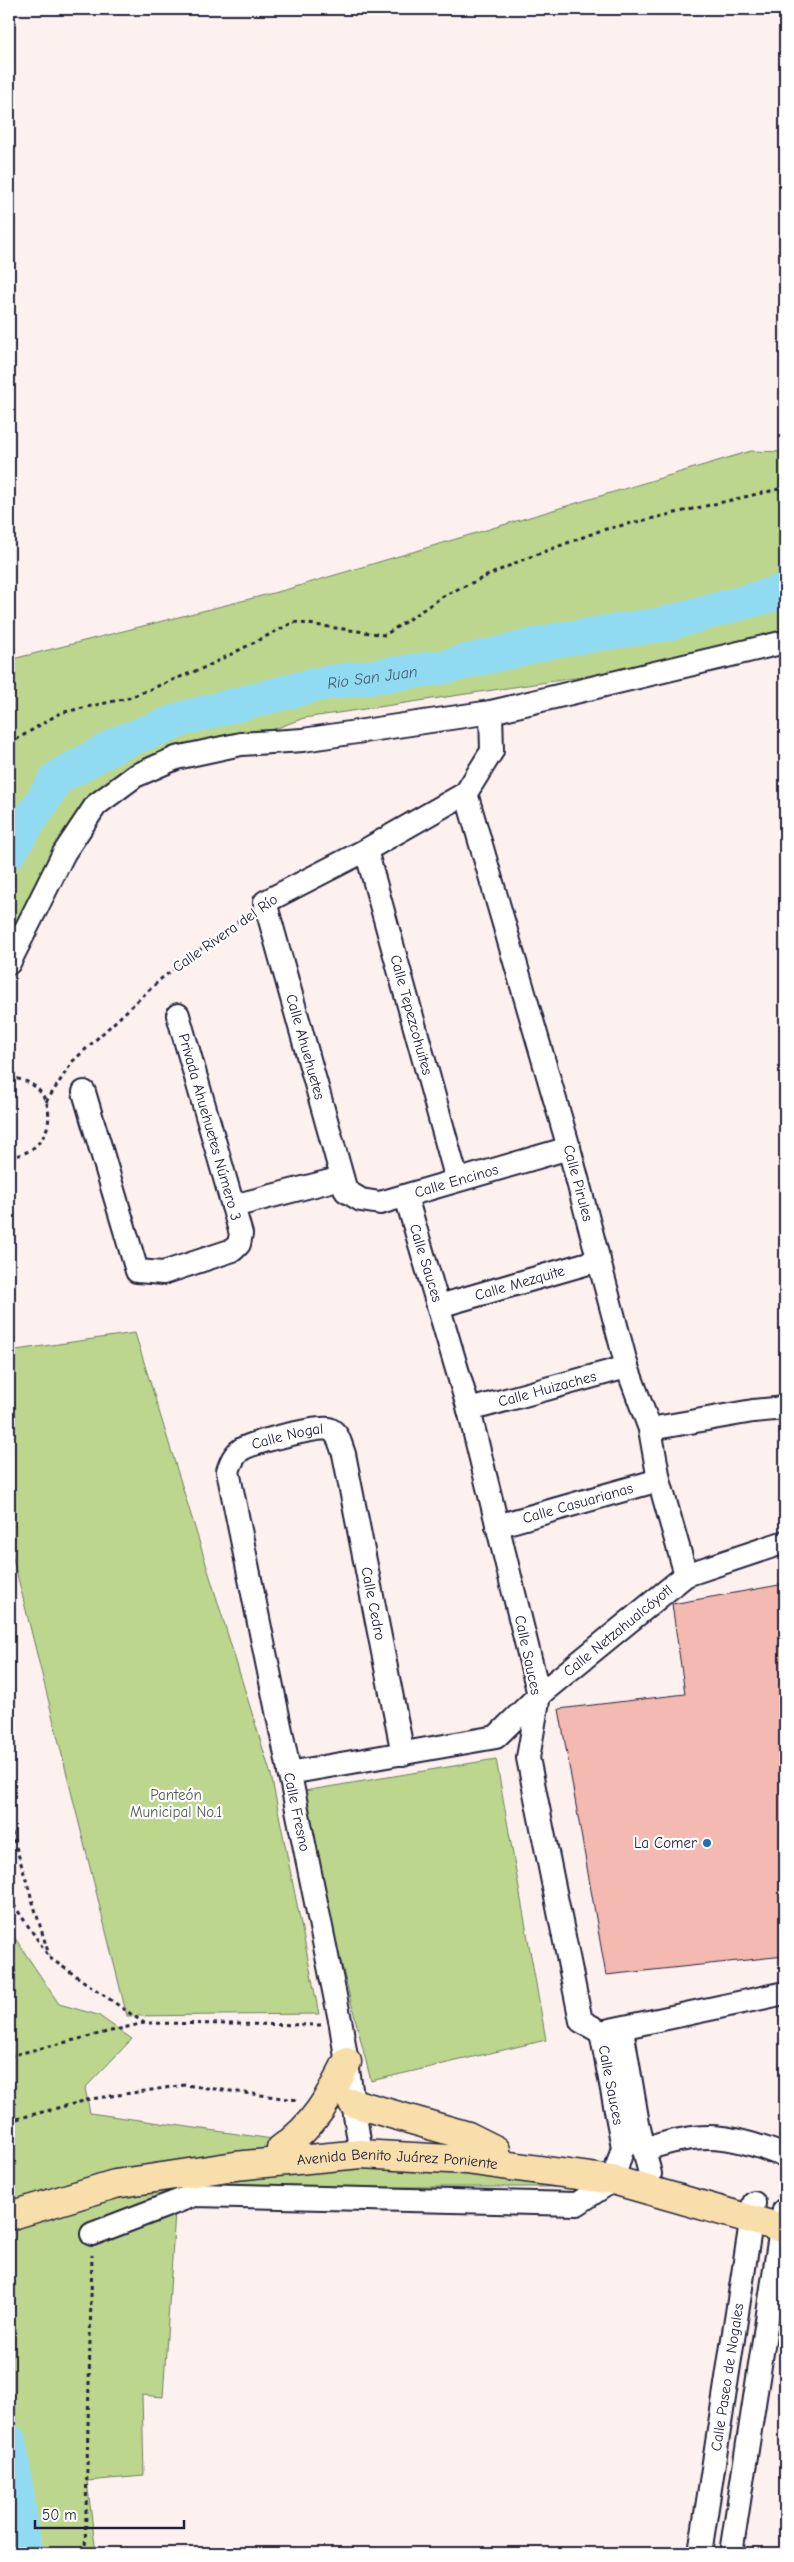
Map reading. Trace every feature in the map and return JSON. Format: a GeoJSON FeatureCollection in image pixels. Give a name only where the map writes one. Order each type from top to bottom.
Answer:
{"type":"FeatureCollection","features":[{"type":"Feature","properties":{"kind":"main road"},"geometry":{"type":"LineString","coordinates":[[281,2149],[300,2136],[326,2104],[347,2062]]}},
{"type":"Feature","properties":{"kind":"main road"},"geometry":{"type":"LineString","coordinates":[[353,2103],[468,2136],[496,2150]]}},
{"type":"Feature","properties":{"kind":"main road","name":"Avenida Benito Juárez Poniente"},"geometry":{"type":"LineString","coordinates":[[9,2204],[112,2178],[281,2149],[464,2146],[496,2150],[615,2174],[784,2220]]}},
{"type":"Feature","properties":{"kind":"main road","name":"Avenida Benito Juárez Poniente"},"geometry":{"type":"LineString","coordinates":[[9,2216],[112,2178],[235,2166],[360,2147],[466,2160],[615,2174],[647,2162],[753,2212]]}},
{"type":"Feature","properties":{"kind":"street"},"geometry":{"type":"LineString","coordinates":[[9,963],[64,853],[96,805],[135,776],[176,758],[241,744],[303,740],[491,712],[785,642]]}},
{"type":"Feature","properties":{"kind":"street"},"geometry":{"type":"LineString","coordinates":[[466,793],[492,751],[491,712]]}},
{"type":"Feature","properties":{"kind":"street","name":"Calle Rivera del Río"},"geometry":{"type":"LineString","coordinates":[[265,902],[366,850],[432,810],[466,793]]}},
{"type":"Feature","properties":{"kind":"street","name":"Calle Pirules"},"geometry":{"type":"LineString","coordinates":[[466,793],[569,1148],[627,1367],[650,1429],[659,1480],[686,1576]]}},
{"type":"Feature","properties":{"kind":"street","name":"Calle Tepezcohuites"},"geometry":{"type":"LineString","coordinates":[[366,850],[457,1180]]}},
{"type":"Feature","properties":{"kind":"street","name":"Calle Ahuehuetes"},"geometry":{"type":"LineString","coordinates":[[265,902],[344,1184]]}},
{"type":"Feature","properties":{"kind":"street","name":"Privada Ahuehuetes Número 3"},"geometry":{"type":"LineString","coordinates":[[84,1092],[137,1271],[164,1273],[234,1250],[239,1244],[241,1234],[178,1015]]}},
{"type":"Feature","properties":{"kind":"street","name":"Calle Encinos"},"geometry":{"type":"LineString","coordinates":[[344,1184],[360,1200],[380,1203],[406,1197],[457,1180],[569,1148]]}},
{"type":"Feature","properties":{"kind":"street"},"geometry":{"type":"LineString","coordinates":[[233,1206],[344,1184]]}},
{"type":"Feature","properties":{"kind":"street","name":"Calle Sauces"},"geometry":{"type":"LineString","coordinates":[[406,1197],[469,1410],[539,1695],[528,1758],[581,2021],[611,2030],[623,2146],[615,2174]]}},
{"type":"Feature","properties":{"kind":"street","name":"Calle Mezquite"},"geometry":{"type":"LineString","coordinates":[[439,1306],[599,1260]]}},
{"type":"Feature","properties":{"kind":"street","name":"Calle Huizaches"},"geometry":{"type":"LineString","coordinates":[[469,1410],[627,1367]]}},
{"type":"Feature","properties":{"kind":"street"},"geometry":{"type":"LineString","coordinates":[[650,1429],[753,1411],[785,1408]]}},
{"type":"Feature","properties":{"kind":"street","name":"Calle Nogal"},"geometry":{"type":"LineString","coordinates":[[228,1471],[232,1458],[242,1449],[313,1428],[327,1428],[337,1434],[344,1454]]}},
{"type":"Feature","properties":{"kind":"street","name":"Calle Cedro"},"geometry":{"type":"LineString","coordinates":[[344,1454],[403,1754]]}},
{"type":"Feature","properties":{"kind":"street","name":"Calle Fresno"},"geometry":{"type":"LineString","coordinates":[[228,1471],[341,2025],[360,2147]]}},
{"type":"Feature","properties":{"kind":"street","name":"Calle Casuarianas"},"geometry":{"type":"LineString","coordinates":[[496,1526],[659,1480]]}},
{"type":"Feature","properties":{"kind":"street","name":"Calle Netzahualcóyotl"},"geometry":{"type":"LineString","coordinates":[[289,1773],[496,1738],[539,1695],[686,1576],[785,1542]]}},
{"type":"Feature","properties":{"kind":"street"},"geometry":{"type":"LineString","coordinates":[[785,1993],[611,2030],[647,2162],[671,2141],[709,2135],[751,2142],[785,2156]]}},
{"type":"Feature","properties":{"kind":"street"},"geometry":{"type":"LineString","coordinates":[[92,2234],[194,2195],[577,2204],[615,2174]]}},
{"type":"Feature","properties":{"kind":"street","name":"Calle Paseo de Nogales"},"geometry":{"type":"LineString","coordinates":[[700,2553],[753,2212]]}},
{"type":"Feature","properties":{"kind":"street","name":"Calle Paseo de Nogales"},"geometry":{"type":"LineString","coordinates":[[731,2553],[784,2220]]}},
{"type":"Feature","properties":{"kind":"path"},"geometry":{"type":"LineString","coordinates":[[9,744],[60,713],[128,698],[208,666],[294,622],[385,635],[445,595],[522,560],[602,530],[762,493],[785,490]]}},
{"type":"Feature","properties":{"kind":"path","name":"Calle Rivera del Río"},"geometry":{"type":"LineString","coordinates":[[46,1102],[73,1061],[162,978],[265,902]]}},
{"type":"Feature","properties":{"kind":"path"},"geometry":{"type":"LineString","coordinates":[[9,1078],[29,1083],[39,1091],[46,1102],[48,1122],[42,1140],[26,1153],[9,1157]]}},
{"type":"Feature","properties":{"kind":"path"},"geometry":{"type":"LineString","coordinates":[[9,1824],[50,1958]]}},
{"type":"Feature","properties":{"kind":"path"},"geometry":{"type":"LineString","coordinates":[[9,1898],[50,1958],[144,2023]]}},
{"type":"Feature","properties":{"kind":"path"},"geometry":{"type":"LineString","coordinates":[[9,2056],[144,2023],[341,2025]]}},
{"type":"Feature","properties":{"kind":"path"},"geometry":{"type":"LineString","coordinates":[[9,2121],[91,2098],[186,2085],[326,2104]]}},
{"type":"Feature","properties":{"kind":"path"},"geometry":{"type":"LineString","coordinates":[[85,2553],[92,2234]]}},
{"type":"Feature","properties":{"kind":"green space"},"geometry":{"type":"Polygon","coordinates":[[[751,451],[785,452],[785,633],[588,676],[304,718],[86,799],[9,945],[9,660],[285,590],[751,451]]]}},
{"type":"Feature","properties":{"kind":"green space","name":"Panteón Municipal No.1"},"geometry":{"type":"Polygon","coordinates":[[[135,1333],[271,1775],[319,2014],[127,2016],[9,1542],[9,1351],[135,1333]]]}},
{"type":"Feature","properties":{"kind":"green space"},"geometry":{"type":"Polygon","coordinates":[[[496,1759],[546,2040],[371,2081],[298,1792],[496,1759]]]}},
{"type":"Feature","properties":{"kind":"green space"},"geometry":{"type":"Polygon","coordinates":[[[9,1929],[59,2004],[98,2015],[132,2039],[85,2088],[90,2113],[476,2168],[565,2187],[191,2187],[175,2212],[163,2397],[142,2395],[144,2476],[87,2481],[96,2553],[9,2553],[9,1929]]]}},
{"type":"Feature","properties":{"kind":"building"},"geometry":{"type":"Polygon","coordinates":[[[785,1584],[785,1956],[606,1975],[559,1709],[685,1694],[672,1604],[785,1584]]]}},
{"type":"Feature","properties":{"kind":"waterway","name":"Rio San Juan"},"geometry":{"type":"LineString","coordinates":[[9,852],[57,778],[119,743],[188,717],[318,684],[444,667],[557,640],[664,624],[785,591]]}},
{"type":"Feature","properties":{"kind":"waterway","name":"Rio San Juan"},"geometry":{"type":"LineString","coordinates":[[9,2441],[25,2553]]}},
{"type":"Feature","properties":{"kind":"place","name":"La Comer"},"geometry":{"type":"Point","coordinates":[707,1843]}}]}
